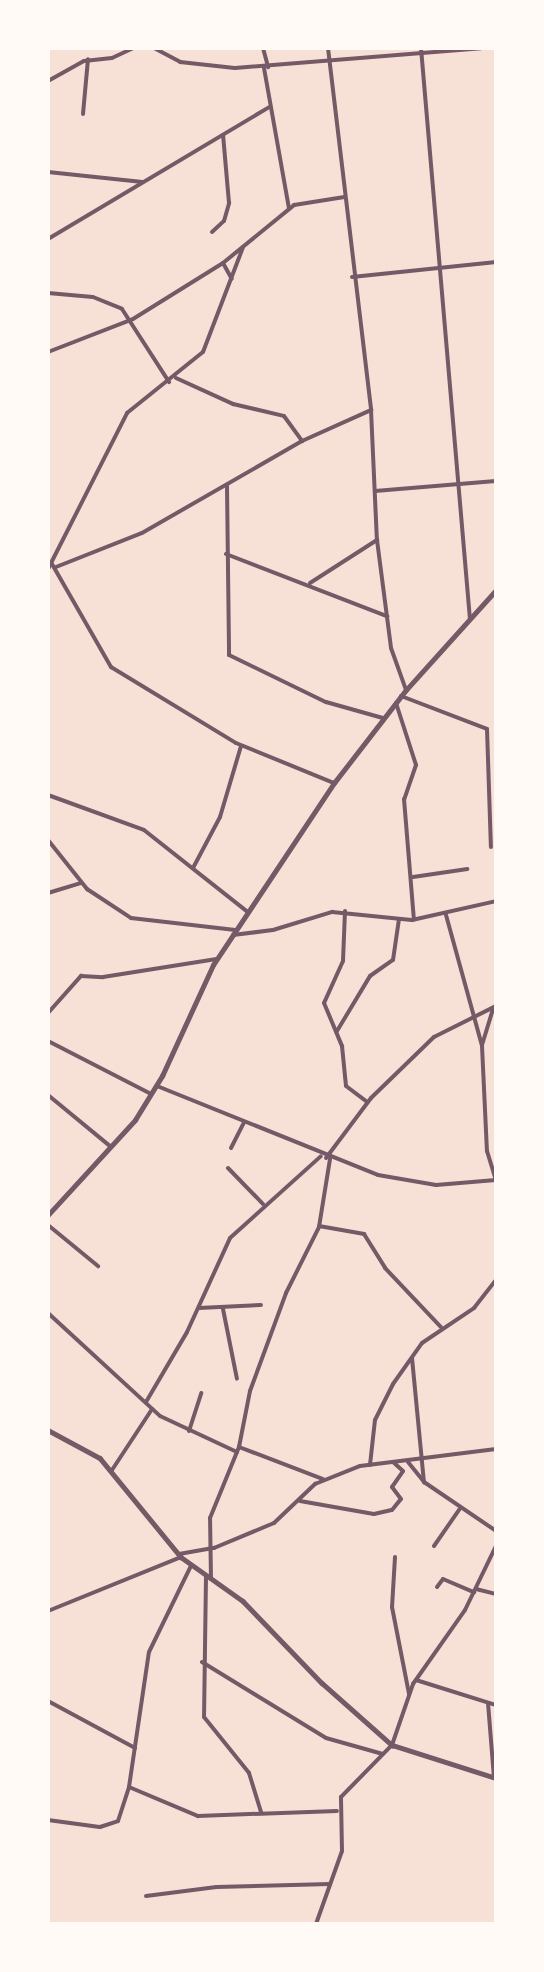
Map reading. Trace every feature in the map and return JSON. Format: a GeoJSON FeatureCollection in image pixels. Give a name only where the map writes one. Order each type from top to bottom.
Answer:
{"type":"FeatureCollection","features":[{"type":"Feature","properties":{"kind":"street"},"geometry":{"type":"LineString","coordinates":[[48,81],[88,60],[112,58],[133,48]]}},
{"type":"Feature","properties":{"kind":"street"},"geometry":{"type":"LineString","coordinates":[[154,48],[180,62],[266,67],[421,51],[481,48]]}},
{"type":"Feature","properties":{"kind":"street"},"geometry":{"type":"LineString","coordinates":[[263,48],[269,107],[290,209]]}},
{"type":"Feature","properties":{"kind":"street"},"geometry":{"type":"LineString","coordinates":[[328,48],[352,277],[370,410],[377,540],[391,648],[406,690]]}},
{"type":"Feature","properties":{"kind":"street"},"geometry":{"type":"LineString","coordinates":[[421,51],[462,484],[471,619]]}},
{"type":"Feature","properties":{"kind":"street"},"geometry":{"type":"LineString","coordinates":[[83,114],[88,60]]}},
{"type":"Feature","properties":{"kind":"street"},"geometry":{"type":"LineString","coordinates":[[48,239],[269,107]]}},
{"type":"Feature","properties":{"kind":"street"},"geometry":{"type":"LineString","coordinates":[[212,232],[224,221],[229,203],[223,135]]}},
{"type":"Feature","properties":{"kind":"street"},"geometry":{"type":"LineString","coordinates":[[48,172],[143,182]]}},
{"type":"Feature","properties":{"kind":"street"},"geometry":{"type":"LineString","coordinates":[[48,352],[133,319],[223,263],[290,209],[344,197]]}},
{"type":"Feature","properties":{"kind":"street"},"geometry":{"type":"LineString","coordinates":[[54,565],[127,414],[176,378],[208,343],[243,247]]}},
{"type":"Feature","properties":{"kind":"street"},"geometry":{"type":"LineString","coordinates":[[352,277],[496,262]]}},
{"type":"Feature","properties":{"kind":"street"},"geometry":{"type":"LineString","coordinates":[[223,263],[232,280]]}},
{"type":"Feature","properties":{"kind":"street"},"geometry":{"type":"LineString","coordinates":[[48,293],[93,297],[133,319],[169,382]]}},
{"type":"Feature","properties":{"kind":"street"},"geometry":{"type":"LineString","coordinates":[[176,378],[233,404],[284,416],[302,441]]}},
{"type":"Feature","properties":{"kind":"street"},"geometry":{"type":"LineString","coordinates":[[48,569],[142,533],[302,441],[370,410]]}},
{"type":"Feature","properties":{"kind":"street"},"geometry":{"type":"LineString","coordinates":[[375,491],[496,482]]}},
{"type":"Feature","properties":{"kind":"street"},"geometry":{"type":"LineString","coordinates":[[227,486],[226,554],[229,655],[326,702],[383,718]]}},
{"type":"Feature","properties":{"kind":"street"},"geometry":{"type":"LineString","coordinates":[[310,583],[377,540]]}},
{"type":"Feature","properties":{"kind":"street"},"geometry":{"type":"LineString","coordinates":[[226,554],[310,583],[387,616]]}},
{"type":"Feature","properties":{"kind":"street"},"geometry":{"type":"LineString","coordinates":[[54,565],[105,661],[241,746],[334,783]]}},
{"type":"Feature","properties":{"kind":"street"},"geometry":{"type":"LineString","coordinates":[[48,1215],[112,1148],[152,1094],[217,959],[334,783],[406,690],[496,590]]}},
{"type":"Feature","properties":{"kind":"street"},"geometry":{"type":"LineString","coordinates":[[401,696],[487,729],[491,847]]}},
{"type":"Feature","properties":{"kind":"street"},"geometry":{"type":"LineString","coordinates":[[396,702],[416,765],[404,799],[413,877],[414,920]]}},
{"type":"Feature","properties":{"kind":"street"},"geometry":{"type":"LineString","coordinates":[[193,868],[220,817],[241,746]]}},
{"type":"Feature","properties":{"kind":"street"},"geometry":{"type":"LineString","coordinates":[[48,795],[144,830],[248,912]]}},
{"type":"Feature","properties":{"kind":"street"},"geometry":{"type":"LineString","coordinates":[[48,840],[81,883],[141,923],[234,933],[345,911],[414,920],[446,915],[496,901]]}},
{"type":"Feature","properties":{"kind":"street"},"geometry":{"type":"LineString","coordinates":[[413,877],[467,869]]}},
{"type":"Feature","properties":{"kind":"street"},"geometry":{"type":"LineString","coordinates":[[48,893],[81,883]]}},
{"type":"Feature","properties":{"kind":"street"},"geometry":{"type":"LineString","coordinates":[[345,911],[343,961],[324,1003],[337,1030],[346,1086],[367,1102]]}},
{"type":"Feature","properties":{"kind":"street"},"geometry":{"type":"LineString","coordinates":[[157,1086],[326,1158],[425,1184],[496,1181],[487,1151],[482,1046],[472,1021],[446,915]]}},
{"type":"Feature","properties":{"kind":"street"},"geometry":{"type":"LineString","coordinates":[[337,1030],[370,976],[393,960],[399,919]]}},
{"type":"Feature","properties":{"kind":"street"},"geometry":{"type":"LineString","coordinates":[[48,1013],[81,976],[103,977],[217,959]]}},
{"type":"Feature","properties":{"kind":"street"},"geometry":{"type":"LineString","coordinates":[[146,1402],[199,1308],[230,1238],[263,1204],[326,1158],[367,1102],[445,1028],[472,1021],[495,1008]]}},
{"type":"Feature","properties":{"kind":"street"},"geometry":{"type":"LineString","coordinates":[[482,1046],[495,1008]]}},
{"type":"Feature","properties":{"kind":"street"},"geometry":{"type":"LineString","coordinates":[[48,1041],[152,1094]]}},
{"type":"Feature","properties":{"kind":"street"},"geometry":{"type":"LineString","coordinates":[[48,1095],[112,1148]]}},
{"type":"Feature","properties":{"kind":"street"},"geometry":{"type":"LineString","coordinates":[[231,1148],[244,1122]]}},
{"type":"Feature","properties":{"kind":"street"},"geometry":{"type":"LineString","coordinates":[[261,1812],[249,1773],[204,1717],[202,1661],[209,1577],[214,1548],[210,1518],[238,1450],[254,1381],[298,1262],[319,1226],[326,1158]]}},
{"type":"Feature","properties":{"kind":"street"},"geometry":{"type":"LineString","coordinates":[[228,1168],[263,1204]]}},
{"type":"Feature","properties":{"kind":"street"},"geometry":{"type":"LineString","coordinates":[[48,1226],[98,1266]]}},
{"type":"Feature","properties":{"kind":"street"},"geometry":{"type":"LineString","coordinates":[[319,1226],[364,1234],[385,1268],[441,1327]]}},
{"type":"Feature","properties":{"kind":"street"},"geometry":{"type":"LineString","coordinates":[[370,1465],[380,1405],[412,1357],[441,1327],[474,1308],[496,1280]]}},
{"type":"Feature","properties":{"kind":"street"},"geometry":{"type":"LineString","coordinates":[[199,1308],[223,1309],[261,1305]]}},
{"type":"Feature","properties":{"kind":"street"},"geometry":{"type":"LineString","coordinates":[[223,1309],[237,1379]]}},
{"type":"Feature","properties":{"kind":"street"},"geometry":{"type":"LineString","coordinates":[[48,1313],[152,1409],[189,1431],[324,1479]]}},
{"type":"Feature","properties":{"kind":"street"},"geometry":{"type":"LineString","coordinates":[[412,1357],[414,1408],[425,1460],[424,1482]]}},
{"type":"Feature","properties":{"kind":"street"},"geometry":{"type":"LineString","coordinates":[[189,1431],[201,1393]]}},
{"type":"Feature","properties":{"kind":"street"},"geometry":{"type":"LineString","coordinates":[[112,1470],[152,1409]]}},
{"type":"Feature","properties":{"kind":"street"},"geometry":{"type":"LineString","coordinates":[[48,1430],[90,1451],[112,1470],[122,1491],[191,1566],[255,1611],[322,1683],[392,1745],[495,1777],[488,1703]]}},
{"type":"Feature","properties":{"kind":"street"},"geometry":{"type":"LineString","coordinates":[[48,1611],[180,1555],[214,1548],[274,1523],[324,1479],[370,1465],[425,1460],[496,1449]]}},
{"type":"Feature","properties":{"kind":"street"},"geometry":{"type":"LineString","coordinates":[[299,1501],[330,1502],[374,1514],[396,1509],[401,1497],[392,1487],[404,1471],[393,1462]]}},
{"type":"Feature","properties":{"kind":"street"},"geometry":{"type":"LineString","coordinates":[[408,1462],[424,1482],[496,1531]]}},
{"type":"Feature","properties":{"kind":"street"},"geometry":{"type":"LineString","coordinates":[[434,1546],[461,1507]]}},
{"type":"Feature","properties":{"kind":"street"},"geometry":{"type":"LineString","coordinates":[[316,1924],[342,1851],[337,1811],[340,1797],[392,1745],[416,1680],[475,1590],[496,1546]]}},
{"type":"Feature","properties":{"kind":"street"},"geometry":{"type":"LineString","coordinates":[[394,1557],[392,1607],[410,1695]]}},
{"type":"Feature","properties":{"kind":"street"},"geometry":{"type":"LineString","coordinates":[[48,1820],[110,1827],[117,1821],[129,1787],[150,1652],[191,1566]]}},
{"type":"Feature","properties":{"kind":"street"},"geometry":{"type":"LineString","coordinates":[[437,1587],[443,1579],[475,1590],[496,1594]]}},
{"type":"Feature","properties":{"kind":"street"},"geometry":{"type":"LineString","coordinates":[[202,1661],[326,1738],[383,1754]]}},
{"type":"Feature","properties":{"kind":"street"},"geometry":{"type":"LineString","coordinates":[[416,1680],[496,1705]]}},
{"type":"Feature","properties":{"kind":"street"},"geometry":{"type":"LineString","coordinates":[[48,1701],[135,1748]]}},
{"type":"Feature","properties":{"kind":"street"},"geometry":{"type":"LineString","coordinates":[[129,1787],[198,1816],[337,1811]]}},
{"type":"Feature","properties":{"kind":"street"},"geometry":{"type":"LineString","coordinates":[[146,1896],[216,1887],[331,1884]]}}]}
